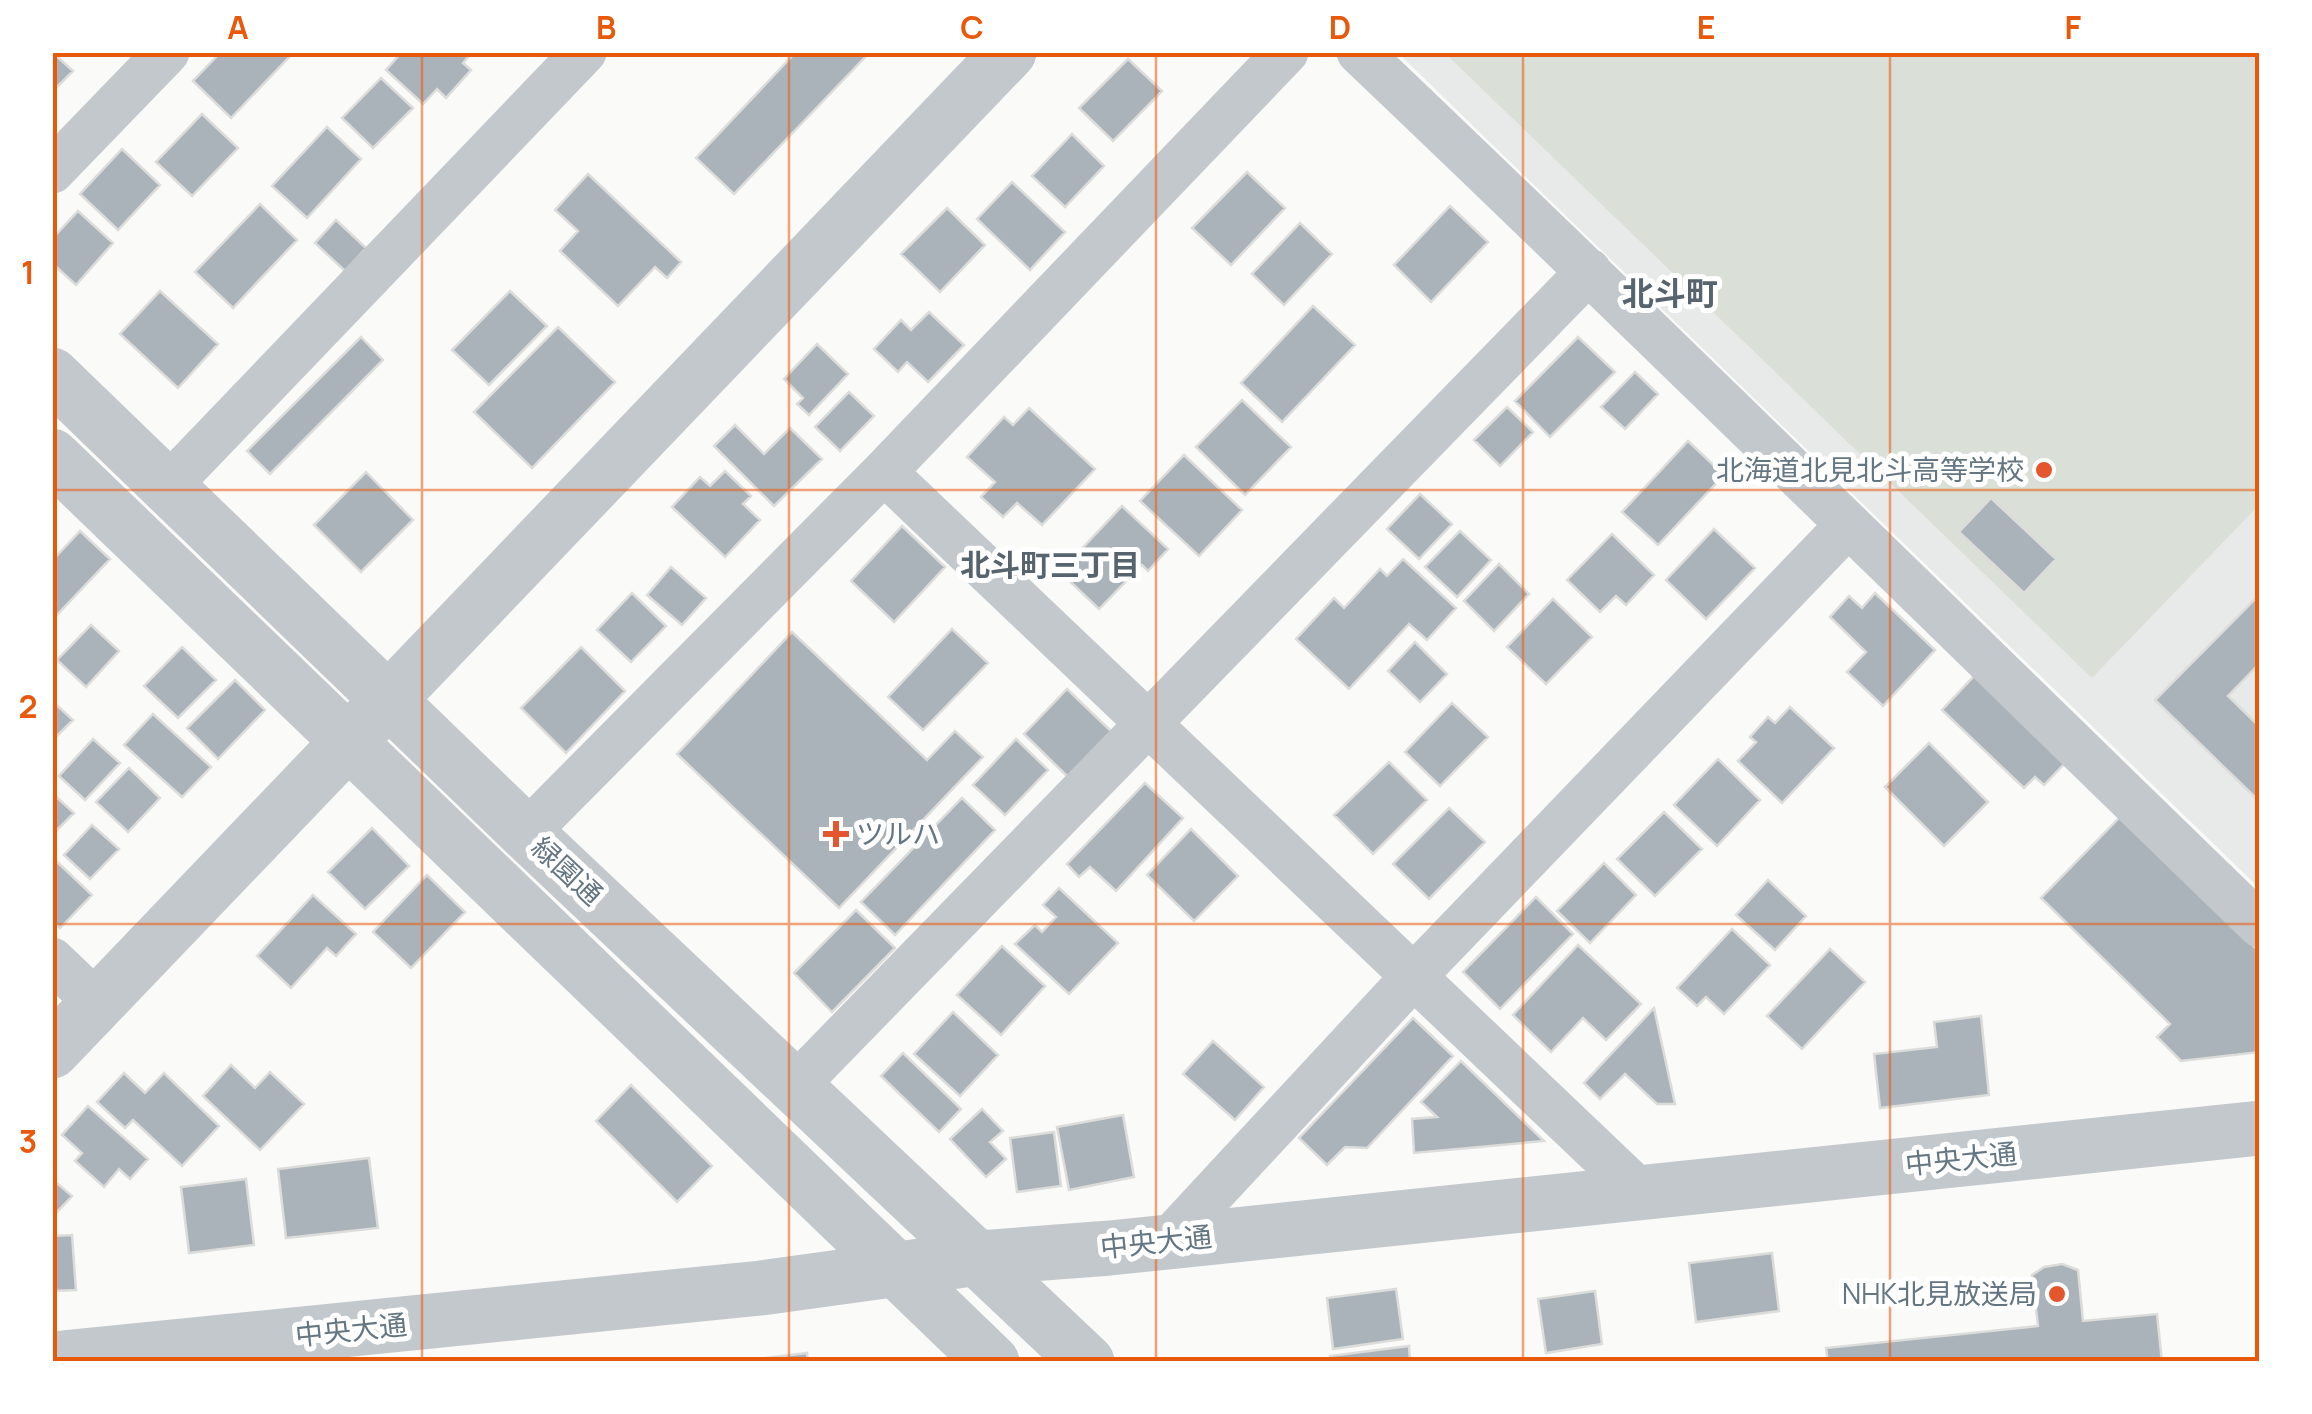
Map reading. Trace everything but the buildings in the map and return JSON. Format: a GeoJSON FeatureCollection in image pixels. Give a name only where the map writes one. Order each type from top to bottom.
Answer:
{"type":"FeatureCollection","features":[{"type":"Feature","properties":{"kind":"street"},"geometry":{"type":"LineString","coordinates":[[52,171],[167,52]]}},
{"type":"Feature","properties":{"kind":"street"},"geometry":{"type":"LineString","coordinates":[[167,487],[584,52]]}},
{"type":"Feature","properties":{"kind":"street"},"geometry":{"type":"LineString","coordinates":[[52,1051],[1009,52]]}},
{"type":"Feature","properties":{"kind":"street"},"geometry":{"type":"LineString","coordinates":[[526,833],[884,472],[1286,52]]}},
{"type":"Feature","properties":{"kind":"street"},"geometry":{"type":"LineString","coordinates":[[1359,52],[1589,270],[2260,925]]}},
{"type":"Feature","properties":{"kind":"street"},"geometry":{"type":"LineString","coordinates":[[796,1085],[1589,270]]}},
{"type":"Feature","properties":{"kind":"street","name":"緑園通"},"geometry":{"type":"LineString","coordinates":[[52,375],[526,833],[1087,1362]]}},
{"type":"Feature","properties":{"kind":"street"},"geometry":{"type":"LineString","coordinates":[[52,456],[992,1362]]}},
{"type":"Feature","properties":{"kind":"street"},"geometry":{"type":"LineString","coordinates":[[884,472],[1639,1191]]}},
{"type":"Feature","properties":{"kind":"street"},"geometry":{"type":"LineString","coordinates":[[1168,1241],[1413,978],[1847,526]]}},
{"type":"Feature","properties":{"kind":"street"},"geometry":{"type":"LineString","coordinates":[[52,960],[98,1004]]}},
{"type":"Feature","properties":{"kind":"street","name":"中央大通"},"geometry":{"type":"LineString","coordinates":[[52,1359],[398,1343],[893,1267],[2260,1128]]}},
{"type":"Feature","properties":{"kind":"shaded area","name":"北海道北見北斗高等学校"},"geometry":{"type":"Polygon","coordinates":[[[1398,53],[2259,53],[2259,888],[1398,53]]]}},
{"type":"Feature","properties":{"kind":"shaded area","name":"北海道北見北斗高等学校"},"geometry":{"type":"Polygon","coordinates":[[[1445,53],[2259,53],[2259,505],[2092,678],[1445,53]]]}},
{"type":"Feature","properties":{"kind":"place","name":"北海道北見北斗高等学校"},"geometry":{"type":"Point","coordinates":[2044,470]}},
{"type":"Feature","properties":{"kind":"place","name":"ツルハ"},"geometry":{"type":"Point","coordinates":[836,834]}},
{"type":"Feature","properties":{"kind":"place","name":"NHK北見放送局"},"geometry":{"type":"Point","coordinates":[2057,1294]}},
{"type":"Feature","properties":{"kind":"district","name":"北斗町"},"geometry":{"type":"Point","coordinates":[1670,294]}},
{"type":"Feature","properties":{"kind":"district","name":"北斗町三丁目"},"geometry":{"type":"Point","coordinates":[1050,566]}}]}
